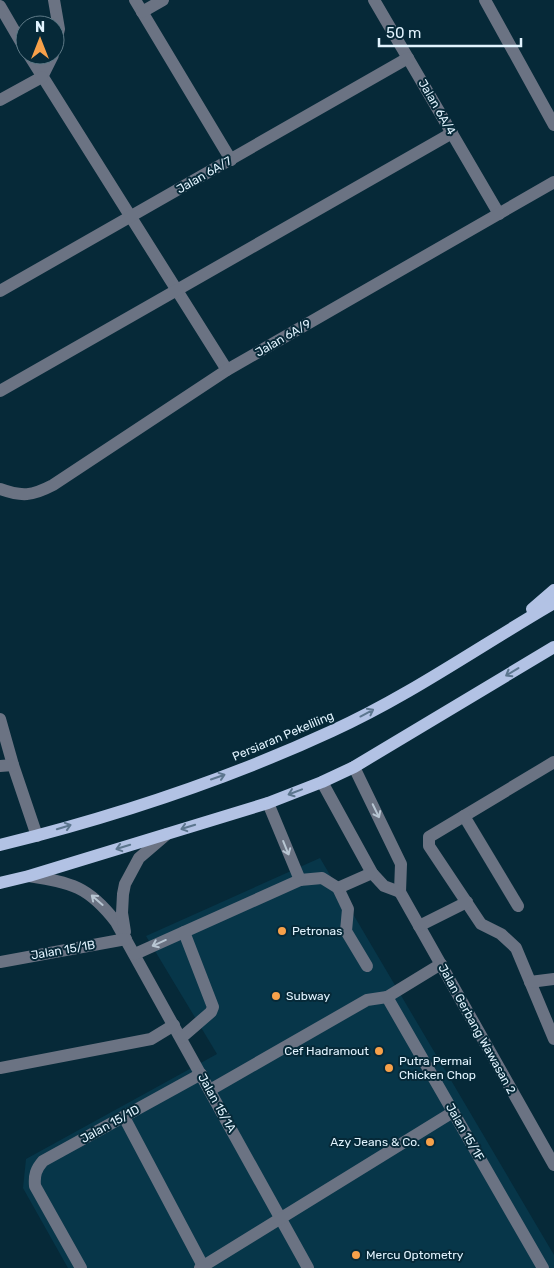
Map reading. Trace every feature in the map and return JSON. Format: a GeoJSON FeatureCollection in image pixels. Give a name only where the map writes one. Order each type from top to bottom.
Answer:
{"type":"FeatureCollection","features":[{"type":"Feature","properties":{"kind":"main road"},"geometry":{"type":"LineString","coordinates":[[503,633],[554,590]]}},
{"type":"Feature","properties":{"kind":"main road","name":"Persiaran Pekeliling"},"geometry":{"type":"LineString","coordinates":[[0,845],[149,802],[247,767],[333,731],[396,698],[554,603]]}},
{"type":"Feature","properties":{"kind":"main road"},"geometry":{"type":"LineString","coordinates":[[0,883],[29,876],[268,803],[322,782],[354,767],[554,647]]}},
{"type":"Feature","properties":{"kind":"street"},"geometry":{"type":"LineString","coordinates":[[54,0],[57,15]]}},
{"type":"Feature","properties":{"kind":"street"},"geometry":{"type":"LineString","coordinates":[[135,0],[231,160]]}},
{"type":"Feature","properties":{"kind":"street"},"geometry":{"type":"LineString","coordinates":[[142,12],[163,0]]}},
{"type":"Feature","properties":{"kind":"street","name":"Jalan 6A/4"},"geometry":{"type":"LineString","coordinates":[[374,0],[499,214]]}},
{"type":"Feature","properties":{"kind":"street"},"geometry":{"type":"LineString","coordinates":[[485,0],[554,125]]}},
{"type":"Feature","properties":{"kind":"street"},"geometry":{"type":"LineString","coordinates":[[0,6],[15,32]]}},
{"type":"Feature","properties":{"kind":"street","name":"Jalan 6A/7"},"geometry":{"type":"LineString","coordinates":[[0,292],[408,58]]}},
{"type":"Feature","properties":{"kind":"street"},"geometry":{"type":"LineString","coordinates":[[35,65],[227,370]]}},
{"type":"Feature","properties":{"kind":"street"},"geometry":{"type":"LineString","coordinates":[[0,100],[42,77],[48,65]]}},
{"type":"Feature","properties":{"kind":"street"},"geometry":{"type":"LineString","coordinates":[[0,392],[452,133]]}},
{"type":"Feature","properties":{"kind":"street","name":"Jalan 6A/9"},"geometry":{"type":"LineString","coordinates":[[0,489],[16,495],[40,492],[53,486],[227,370],[554,182]]}},
{"type":"Feature","properties":{"kind":"street"},"geometry":{"type":"LineString","coordinates":[[0,719],[6,766],[36,836]]}},
{"type":"Feature","properties":{"kind":"street"},"geometry":{"type":"LineString","coordinates":[[553,1033],[516,948],[501,934],[481,924],[429,846],[430,837],[554,762]]}},
{"type":"Feature","properties":{"kind":"street"},"geometry":{"type":"LineString","coordinates":[[322,782],[372,873],[384,886],[400,892],[401,864],[354,767]]}},
{"type":"Feature","properties":{"kind":"street"},"geometry":{"type":"LineString","coordinates":[[268,803],[300,880]]}},
{"type":"Feature","properties":{"kind":"street"},"geometry":{"type":"LineString","coordinates":[[464,816],[518,906]]}},
{"type":"Feature","properties":{"kind":"street","name":"Jalan 15/1A"},"geometry":{"type":"LineString","coordinates":[[126,939],[122,913],[125,884],[139,858],[169,833]]}},
{"type":"Feature","properties":{"kind":"street"},"geometry":{"type":"LineString","coordinates":[[338,888],[372,873]]}},
{"type":"Feature","properties":{"kind":"street","name":"Jalan 15/1A"},"geometry":{"type":"LineString","coordinates":[[29,876],[70,884],[82,889],[104,907],[135,954],[308,1268]]}},
{"type":"Feature","properties":{"kind":"street"},"geometry":{"type":"LineString","coordinates":[[135,954],[300,880],[322,878],[338,888],[348,909],[346,932],[367,966]]}},
{"type":"Feature","properties":{"kind":"street","name":"Jalan Gerbang Wawasan 2"},"geometry":{"type":"LineString","coordinates":[[400,892],[554,1165]]}},
{"type":"Feature","properties":{"kind":"street"},"geometry":{"type":"LineString","coordinates":[[419,926],[467,902]]}},
{"type":"Feature","properties":{"kind":"street"},"geometry":{"type":"LineString","coordinates":[[181,1038],[211,1012],[213,1007],[184,932]]}},
{"type":"Feature","properties":{"kind":"street","name":"Jalan 15/1B"},"geometry":{"type":"LineString","coordinates":[[0,962],[126,939]]}},
{"type":"Feature","properties":{"kind":"street"},"geometry":{"type":"LineString","coordinates":[[210,1090],[367,1000],[387,997],[441,964]]}},
{"type":"Feature","properties":{"kind":"street"},"geometry":{"type":"LineString","coordinates":[[530,982],[554,979]]}},
{"type":"Feature","properties":{"kind":"street","name":"Jalan 15/1F"},"geometry":{"type":"LineString","coordinates":[[387,997],[543,1268]]}},
{"type":"Feature","properties":{"kind":"street"},"geometry":{"type":"LineString","coordinates":[[0,1068],[151,1038],[174,1025]]}},
{"type":"Feature","properties":{"kind":"street","name":"Jalan 15/1D"},"geometry":{"type":"LineString","coordinates":[[81,1268],[35,1186],[34,1177],[36,1169],[43,1161],[201,1074]]}},
{"type":"Feature","properties":{"kind":"street"},"geometry":{"type":"LineString","coordinates":[[124,1117],[202,1267],[454,1112]]}},
{"type":"Feature","properties":{"kind":"shaded area"},"geometry":{"type":"Polygon","coordinates":[[[320,858],[554,1255],[554,1268],[68,1268],[23,1188],[26,1159],[217,1054],[146,936],[320,858]]]}},
{"type":"Feature","properties":{"kind":"place","name":"Petronas"},"geometry":{"type":"Point","coordinates":[282,931]}},
{"type":"Feature","properties":{"kind":"place","name":"Subway"},"geometry":{"type":"Point","coordinates":[276,996]}},
{"type":"Feature","properties":{"kind":"place","name":"Cef Hadramout"},"geometry":{"type":"Point","coordinates":[379,1051]}},
{"type":"Feature","properties":{"kind":"place","name":"Putra Permai Chicken Chop"},"geometry":{"type":"Point","coordinates":[389,1068]}},
{"type":"Feature","properties":{"kind":"place","name":"Azy Jeans & Co."},"geometry":{"type":"Point","coordinates":[430,1142]}},
{"type":"Feature","properties":{"kind":"place","name":"Mercu Optometry"},"geometry":{"type":"Point","coordinates":[356,1255]}}]}
